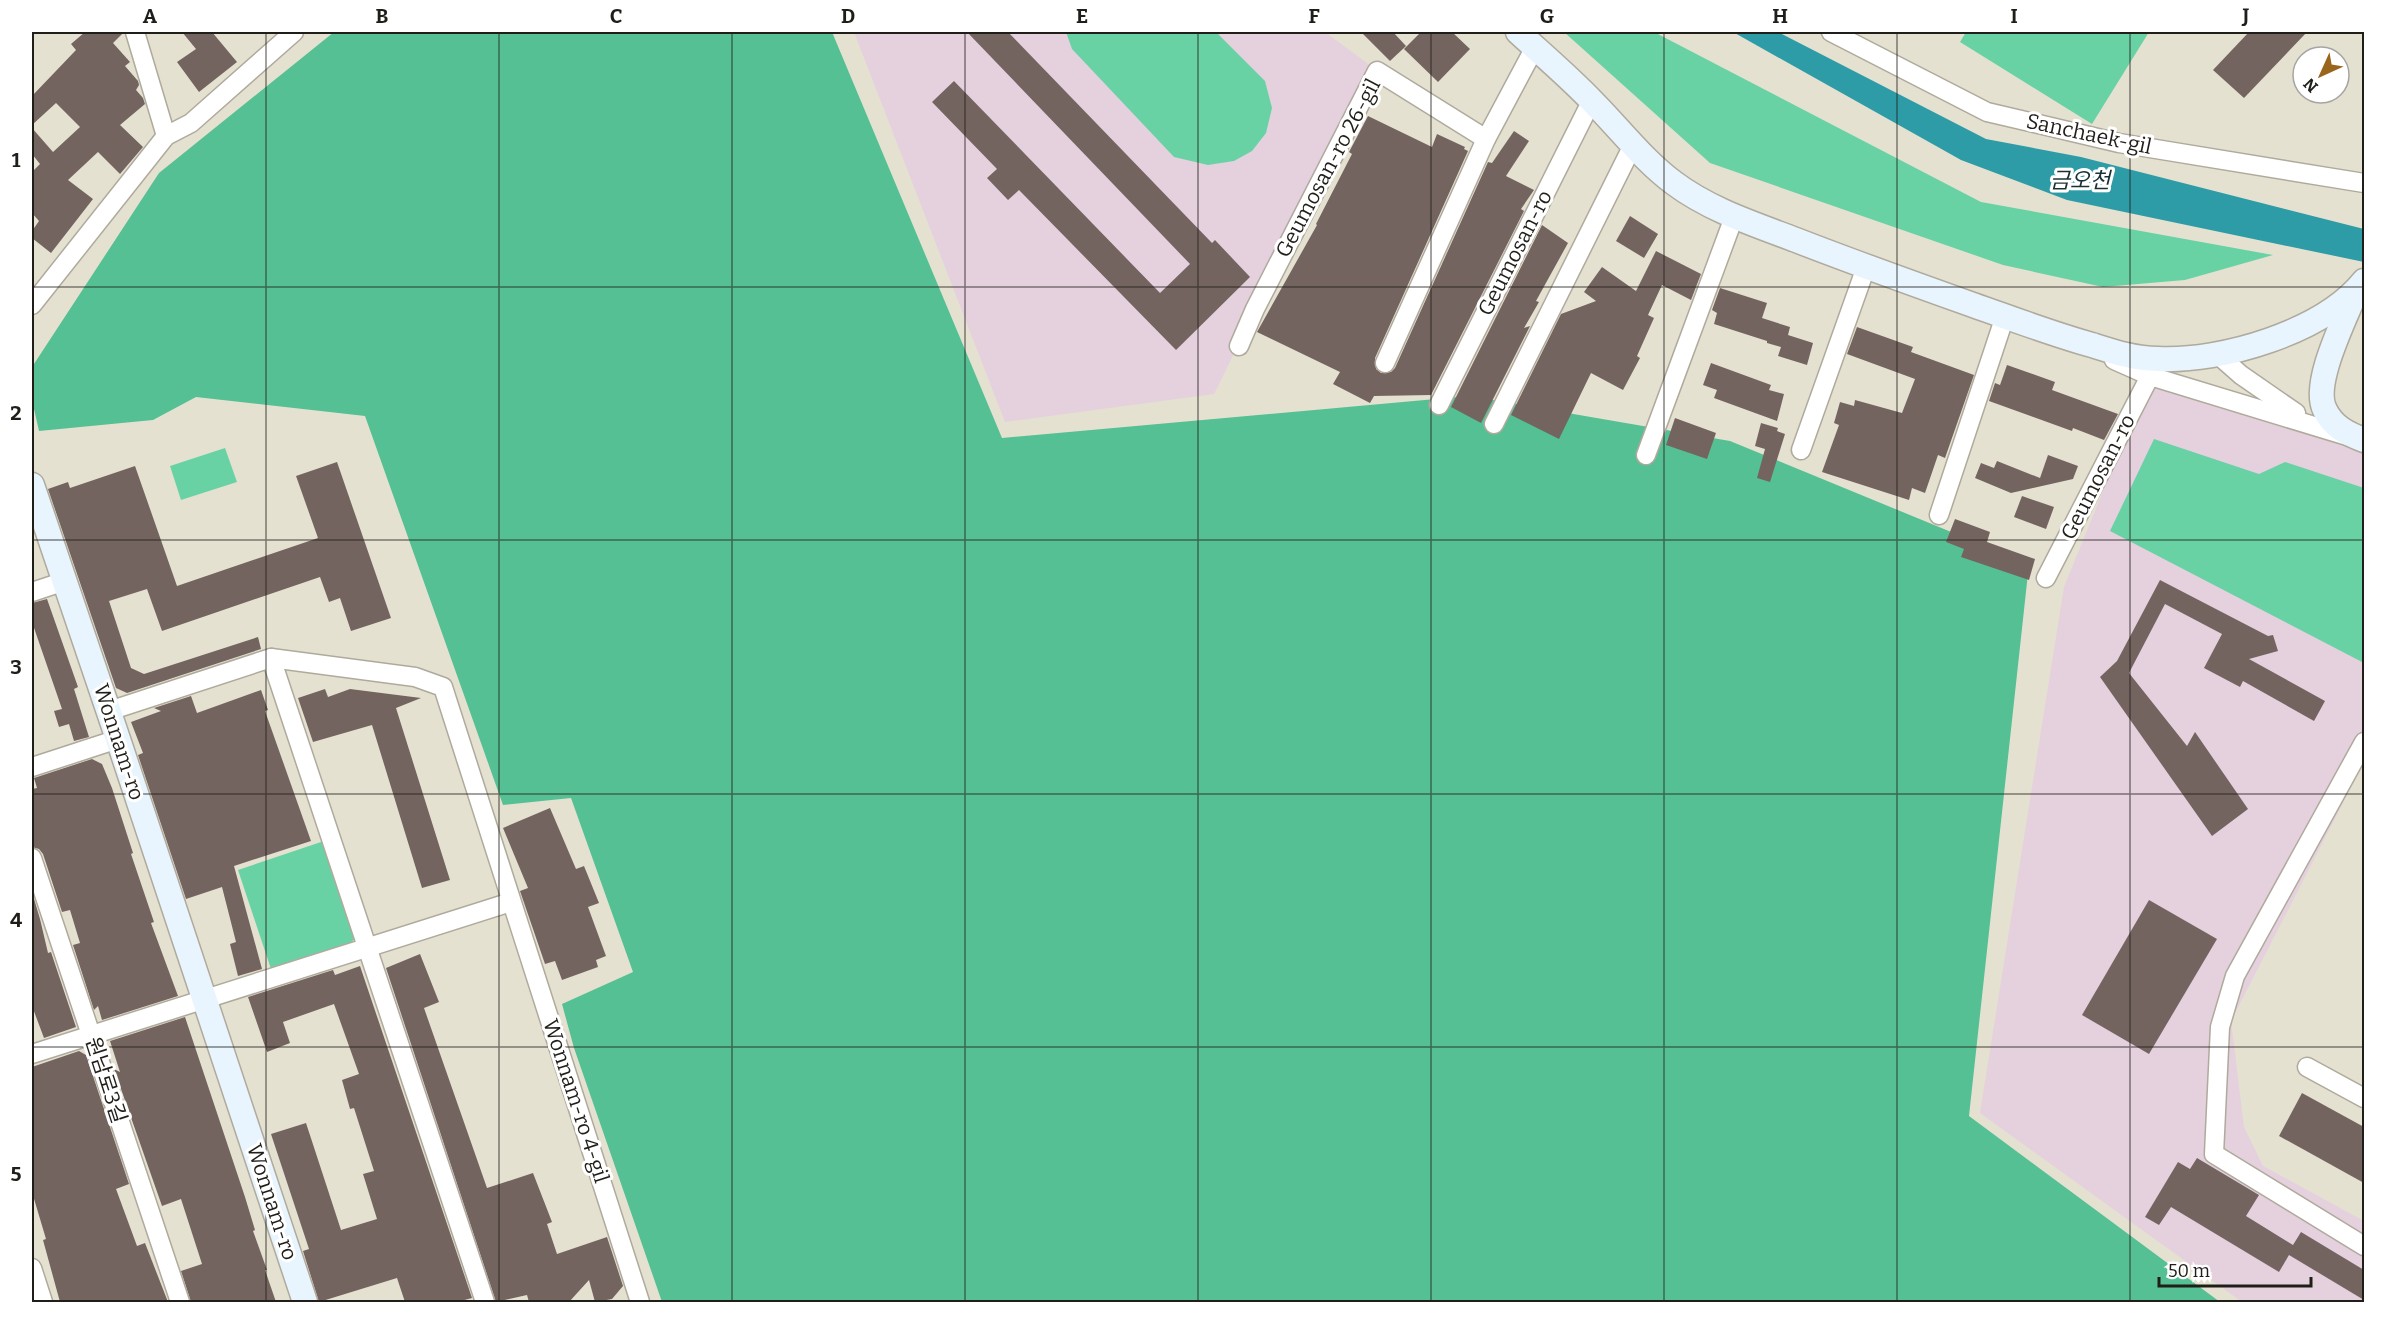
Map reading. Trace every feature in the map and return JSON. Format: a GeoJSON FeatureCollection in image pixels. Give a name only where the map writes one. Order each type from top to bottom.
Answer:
{"type":"FeatureCollection","features":[{"type":"Feature","properties":{"kind":"street"},"geometry":{"type":"LineString","coordinates":[[135,32],[166,136]]}},
{"type":"Feature","properties":{"kind":"street"},"geometry":{"type":"LineString","coordinates":[[32,305],[166,136],[191,123],[294,32]]}},
{"type":"Feature","properties":{"kind":"street","name":"Sanchaek-gil"},"geometry":{"type":"LineString","coordinates":[[1832,32],[1987,112],[2119,143],[2364,183]]}},
{"type":"Feature","properties":{"kind":"street"},"geometry":{"type":"LineString","coordinates":[[1385,363],[1486,139],[1526,39],[1592,100],[1633,145],[1672,182],[1703,202],[1734,217],[1866,267],[2063,337],[2134,357],[2160,360],[2196,357],[2286,335],[2321,316],[2360,286]]}},
{"type":"Feature","properties":{"kind":"street","name":"Geumosan-ro 26-gil"},"geometry":{"type":"LineString","coordinates":[[1239,346],[1255,309],[1377,71],[1486,139]]}},
{"type":"Feature","properties":{"kind":"street","name":"Geumosan-ro"},"geometry":{"type":"LineString","coordinates":[[1439,405],[1592,100]]}},
{"type":"Feature","properties":{"kind":"street"},"geometry":{"type":"LineString","coordinates":[[1494,424],[1633,145]]}},
{"type":"Feature","properties":{"kind":"street"},"geometry":{"type":"LineString","coordinates":[[1646,454],[1734,217]]}},
{"type":"Feature","properties":{"kind":"street"},"geometry":{"type":"LineString","coordinates":[[1801,450],[1866,267]]}},
{"type":"Feature","properties":{"kind":"street"},"geometry":{"type":"LineString","coordinates":[[2357,439],[2345,433],[2332,420],[2324,408],[2322,399],[2324,375],[2360,286]]}},
{"type":"Feature","properties":{"kind":"street"},"geometry":{"type":"LineString","coordinates":[[1939,515],[2005,316]]}},
{"type":"Feature","properties":{"kind":"street"},"geometry":{"type":"LineString","coordinates":[[2063,337],[2150,376],[2357,439]]}},
{"type":"Feature","properties":{"kind":"street"},"geometry":{"type":"LineString","coordinates":[[2216,353],[2276,401],[2303,417],[2357,439]]}},
{"type":"Feature","properties":{"kind":"street","name":"Geumosan-ro"},"geometry":{"type":"LineString","coordinates":[[2046,578],[2150,376]]}},
{"type":"Feature","properties":{"kind":"street","name":"Wonnam-ro"},"geometry":{"type":"LineString","coordinates":[[32,485],[305,1302]]}},
{"type":"Feature","properties":{"kind":"street"},"geometry":{"type":"LineString","coordinates":[[32,592],[65,580]]}},
{"type":"Feature","properties":{"kind":"street"},"geometry":{"type":"LineString","coordinates":[[271,658],[486,1302]]}},
{"type":"Feature","properties":{"kind":"street","name":"Wonnam-ro 4-gil"},"geometry":{"type":"LineString","coordinates":[[109,711],[271,658],[415,677],[443,687],[638,1302]]}},
{"type":"Feature","properties":{"kind":"street"},"geometry":{"type":"LineString","coordinates":[[32,767],[118,740]]}},
{"type":"Feature","properties":{"kind":"street"},"geometry":{"type":"LineString","coordinates":[[2364,742],[2235,976],[2220,1027],[2214,1154],[2364,1246]]}},
{"type":"Feature","properties":{"kind":"street","name":"원남로3길"},"geometry":{"type":"LineString","coordinates":[[32,858],[180,1302]]}},
{"type":"Feature","properties":{"kind":"street"},"geometry":{"type":"LineString","coordinates":[[32,1054],[512,902]]}},
{"type":"Feature","properties":{"kind":"street"},"geometry":{"type":"LineString","coordinates":[[2307,1067],[2364,1098]]}},
{"type":"Feature","properties":{"kind":"street"},"geometry":{"type":"LineString","coordinates":[[32,1268],[43,1302]]}},
{"type":"Feature","properties":{"kind":"shaded area"},"geometry":{"type":"Polygon","coordinates":[[[854,32],[1325,32],[1375,69],[1214,394],[1005,422],[854,32]]]}},
{"type":"Feature","properties":{"kind":"shaded area"},"geometry":{"type":"Polygon","coordinates":[[[2150,376],[2364,444],[2364,762],[2231,1021],[2244,1127],[2263,1166],[2364,1221],[2364,1302],[2242,1302],[1980,1113],[2064,587],[2150,376]]]}},
{"type":"Feature","properties":{"kind":"green space"},"geometry":{"type":"Polygon","coordinates":[[[334,32],[832,32],[1002,438],[1469,396],[1730,441],[2029,564],[1969,1116],[2220,1302],[662,1302],[574,1048],[562,1004],[633,972],[571,798],[503,805],[365,416],[196,397],[153,420],[39,431],[32,400],[32,367],[159,173],[334,32]]]}},
{"type":"Feature","properties":{"kind":"green space"},"geometry":{"type":"Polygon","coordinates":[[[1066,32],[1216,32],[1265,81],[1272,108],[1266,133],[1252,151],[1234,161],[1208,165],[1174,157],[1072,49],[1066,32]]]}},
{"type":"Feature","properties":{"kind":"green space"},"geometry":{"type":"Polygon","coordinates":[[[1564,32],[1654,32],[1981,202],[2273,255],[2185,280],[2103,287],[2003,265],[1710,163],[1564,32]]]}},
{"type":"Feature","properties":{"kind":"green space"},"geometry":{"type":"Polygon","coordinates":[[[1966,32],[2149,32],[2092,124],[1960,42],[1966,32]]]}},
{"type":"Feature","properties":{"kind":"green space"},"geometry":{"type":"Polygon","coordinates":[[[2154,439],[2259,474],[2285,462],[2364,488],[2364,663],[2110,531],[2154,439]]]}},
{"type":"Feature","properties":{"kind":"green space"},"geometry":{"type":"Polygon","coordinates":[[[225,448],[237,482],[181,500],[170,466],[225,448]]]}},
{"type":"Feature","properties":{"kind":"green space"},"geometry":{"type":"Polygon","coordinates":[[[324,841],[357,937],[339,953],[273,975],[238,870],[324,841]]]}},
{"type":"Feature","properties":{"kind":"water","name":"금오천"},"geometry":{"type":"Polygon","coordinates":[[[1733,32],[1778,32],[1986,139],[2081,157],[2364,229],[2364,262],[2067,200],[1961,160],[1733,32]]]}},
{"type":"Feature","properties":{"kind":"building"},"geometry":{"type":"Polygon","coordinates":[[[85,32],[124,32],[113,43],[130,62],[125,66],[138,81],[139,85],[136,90],[145,104],[120,125],[143,147],[120,174],[98,152],[68,180],[93,199],[51,253],[32,238],[32,231],[39,221],[32,213],[32,172],[40,164],[32,154],[32,128],[53,152],[80,127],[56,103],[32,125],[32,96],[76,50],[71,44],[85,32]]]}},
{"type":"Feature","properties":{"kind":"building"},"geometry":{"type":"Polygon","coordinates":[[[182,32],[212,32],[237,62],[199,92],[177,62],[196,49],[182,32]]]}},
{"type":"Feature","properties":{"kind":"building"},"geometry":{"type":"Polygon","coordinates":[[[967,32],[1008,32],[1212,243],[1215,240],[1250,277],[1176,350],[1019,190],[1008,200],[987,178],[997,169],[932,102],[954,81],[1160,293],[1190,264],[967,32]]]}},
{"type":"Feature","properties":{"kind":"building"},"geometry":{"type":"Polygon","coordinates":[[[1361,32],[1393,32],[1406,46],[1390,61],[1361,32]]]}},
{"type":"Feature","properties":{"kind":"building"},"geometry":{"type":"Polygon","coordinates":[[[1421,32],[1452,32],[1470,49],[1438,82],[1404,49],[1421,32]]]}},
{"type":"Feature","properties":{"kind":"building"},"geometry":{"type":"Polygon","coordinates":[[[2249,32],[2307,32],[2295,45],[2291,45],[2291,49],[2244,98],[2213,70],[2249,32]]]}},
{"type":"Feature","properties":{"kind":"building"},"geometry":{"type":"Polygon","coordinates":[[[1368,116],[1432,147],[1437,134],[1465,147],[1464,149],[1468,151],[1375,358],[1376,369],[1381,373],[1391,372],[1395,368],[1488,162],[1492,163],[1514,131],[1529,141],[1506,176],[1534,190],[1521,209],[1524,211],[1431,395],[1374,396],[1370,403],[1333,384],[1340,372],[1257,332],[1317,225],[1352,154],[1349,152],[1368,116]]]}},
{"type":"Feature","properties":{"kind":"building"},"geometry":{"type":"Polygon","coordinates":[[[1630,216],[1658,234],[1644,258],[1616,241],[1630,216]]]}},
{"type":"Feature","properties":{"kind":"building"},"geometry":{"type":"Polygon","coordinates":[[[1542,225],[1568,243],[1536,301],[1539,302],[1524,328],[1530,326],[1481,423],[1451,407],[1542,225]]]}},
{"type":"Feature","properties":{"kind":"building"},"geometry":{"type":"Polygon","coordinates":[[[1656,251],[1701,274],[1691,300],[1662,285],[1648,315],[1654,318],[1637,356],[1640,358],[1623,390],[1591,373],[1559,439],[1511,415],[1561,314],[1596,301],[1584,292],[1602,267],[1636,291],[1656,251]]]}},
{"type":"Feature","properties":{"kind":"building"},"geometry":{"type":"Polygon","coordinates":[[[1720,288],[1767,303],[1762,318],[1790,327],[1788,335],[1813,343],[1807,365],[1778,356],[1781,347],[1714,324],[1717,313],[1712,310],[1720,288]]]}},
{"type":"Feature","properties":{"kind":"building"},"geometry":{"type":"Polygon","coordinates":[[[1857,327],[1913,347],[1911,352],[1974,375],[1945,458],[1938,455],[1925,493],[1912,488],[1909,500],[1822,472],[1839,425],[1834,423],[1840,402],[1854,406],[1855,400],[1902,413],[1915,379],[1847,354],[1857,327]]]}},
{"type":"Feature","properties":{"kind":"building"},"geometry":{"type":"Polygon","coordinates":[[[1711,363],[1771,385],[1769,390],[1784,394],[1777,421],[1714,398],[1717,390],[1703,385],[1711,363]]]}},
{"type":"Feature","properties":{"kind":"building"},"geometry":{"type":"Polygon","coordinates":[[[2007,365],[2055,382],[2052,390],[2118,414],[2104,440],[1989,401],[1995,383],[2000,385],[2007,365]]]}},
{"type":"Feature","properties":{"kind":"building"},"geometry":{"type":"Polygon","coordinates":[[[1675,418],[1716,433],[1707,459],[1666,445],[1675,418]]]}},
{"type":"Feature","properties":{"kind":"building"},"geometry":{"type":"Polygon","coordinates":[[[1761,423],[1778,428],[1777,431],[1785,434],[1770,482],[1757,478],[1765,449],[1755,446],[1761,423]]]}},
{"type":"Feature","properties":{"kind":"building"},"geometry":{"type":"Polygon","coordinates":[[[2048,455],[2078,466],[2073,479],[2011,493],[1975,478],[1981,463],[1994,468],[1997,461],[2040,478],[2048,455]]]}},
{"type":"Feature","properties":{"kind":"building"},"geometry":{"type":"Polygon","coordinates":[[[337,462],[391,618],[351,631],[340,598],[329,602],[320,577],[162,631],[147,589],[109,601],[131,668],[144,674],[258,637],[261,649],[127,693],[116,688],[48,489],[68,482],[70,488],[135,466],[177,586],[318,538],[296,476],[337,462]]]}},
{"type":"Feature","properties":{"kind":"building"},"geometry":{"type":"Polygon","coordinates":[[[2022,496],[2054,507],[2046,529],[2014,517],[2022,496]]]}},
{"type":"Feature","properties":{"kind":"building"},"geometry":{"type":"Polygon","coordinates":[[[1955,519],[1990,532],[1987,542],[2035,559],[2029,580],[1961,557],[1964,549],[1946,542],[1955,519]]]}},
{"type":"Feature","properties":{"kind":"building"},"geometry":{"type":"Polygon","coordinates":[[[2160,580],[2268,636],[2273,635],[2278,651],[2249,659],[2325,701],[2314,721],[2243,681],[2240,687],[2204,668],[2222,634],[2165,604],[2129,673],[2187,746],[2195,732],[2248,809],[2212,836],[2100,677],[2117,661],[2160,580]]]}},
{"type":"Feature","properties":{"kind":"building"},"geometry":{"type":"Polygon","coordinates":[[[47,599],[78,687],[74,689],[89,737],[74,741],[69,724],[59,727],[54,711],[62,709],[32,622],[32,603],[47,599]]]}},
{"type":"Feature","properties":{"kind":"building"},"geometry":{"type":"Polygon","coordinates":[[[325,689],[328,697],[350,689],[421,698],[396,708],[450,880],[422,888],[372,725],[313,742],[298,698],[325,689]]]}},
{"type":"Feature","properties":{"kind":"building"},"geometry":{"type":"Polygon","coordinates":[[[261,690],[268,710],[265,711],[311,841],[234,866],[262,969],[238,976],[230,944],[236,942],[222,887],[186,899],[138,755],[143,753],[131,722],[161,711],[154,708],[191,696],[197,713],[261,690]]]}},
{"type":"Feature","properties":{"kind":"building"},"geometry":{"type":"Polygon","coordinates":[[[92,759],[102,764],[112,788],[154,922],[151,923],[178,996],[102,1020],[98,1006],[94,1010],[73,945],[80,943],[70,910],[62,912],[43,854],[39,849],[32,847],[32,789],[37,788],[34,778],[92,759]]]}},
{"type":"Feature","properties":{"kind":"building"},"geometry":{"type":"Polygon","coordinates":[[[550,808],[576,869],[584,866],[599,903],[588,907],[606,956],[596,960],[598,967],[562,980],[555,961],[545,964],[520,891],[528,888],[503,828],[550,808]]]}},
{"type":"Feature","properties":{"kind":"building"},"geometry":{"type":"Polygon","coordinates":[[[32,892],[48,953],[51,952],[76,1027],[44,1038],[32,1006],[32,892]]]}},
{"type":"Feature","properties":{"kind":"building"},"geometry":{"type":"Polygon","coordinates":[[[2149,900],[2217,939],[2149,1054],[2082,1015],[2149,900]]]}},
{"type":"Feature","properties":{"kind":"building"},"geometry":{"type":"Polygon","coordinates":[[[420,954],[439,1002],[424,1008],[487,1188],[533,1173],[552,1222],[547,1224],[557,1254],[607,1237],[623,1286],[612,1299],[595,1302],[589,1280],[569,1302],[529,1302],[527,1295],[496,1302],[386,968],[420,954]]]}},
{"type":"Feature","properties":{"kind":"building"},"geometry":{"type":"Polygon","coordinates":[[[360,966],[472,1298],[457,1302],[405,1302],[397,1278],[319,1302],[303,1251],[309,1249],[271,1134],[306,1123],[341,1230],[377,1219],[363,1174],[374,1171],[354,1108],[350,1109],[342,1080],[359,1074],[334,1004],[283,1022],[290,1043],[267,1052],[248,997],[333,970],[335,975],[360,966]]]}},
{"type":"Feature","properties":{"kind":"building"},"geometry":{"type":"Polygon","coordinates":[[[185,1017],[245,1197],[255,1230],[253,1231],[276,1302],[191,1302],[181,1271],[202,1264],[181,1199],[162,1206],[114,1069],[120,1072],[110,1041],[185,1017]]]}},
{"type":"Feature","properties":{"kind":"building"},"geometry":{"type":"Polygon","coordinates":[[[79,1051],[86,1055],[129,1184],[116,1189],[137,1246],[145,1243],[168,1302],[60,1302],[43,1240],[46,1239],[32,1192],[32,1067],[79,1051]]]}},
{"type":"Feature","properties":{"kind":"building"},"geometry":{"type":"Polygon","coordinates":[[[2302,1093],[2364,1127],[2364,1183],[2279,1136],[2302,1093]]]}},
{"type":"Feature","properties":{"kind":"building"},"geometry":{"type":"Polygon","coordinates":[[[2197,1158],[2259,1195],[2246,1216],[2293,1245],[2301,1232],[2364,1270],[2364,1300],[2289,1255],[2279,1272],[2171,1207],[2159,1225],[2145,1217],[2178,1162],[2190,1169],[2197,1158]]]}}]}
